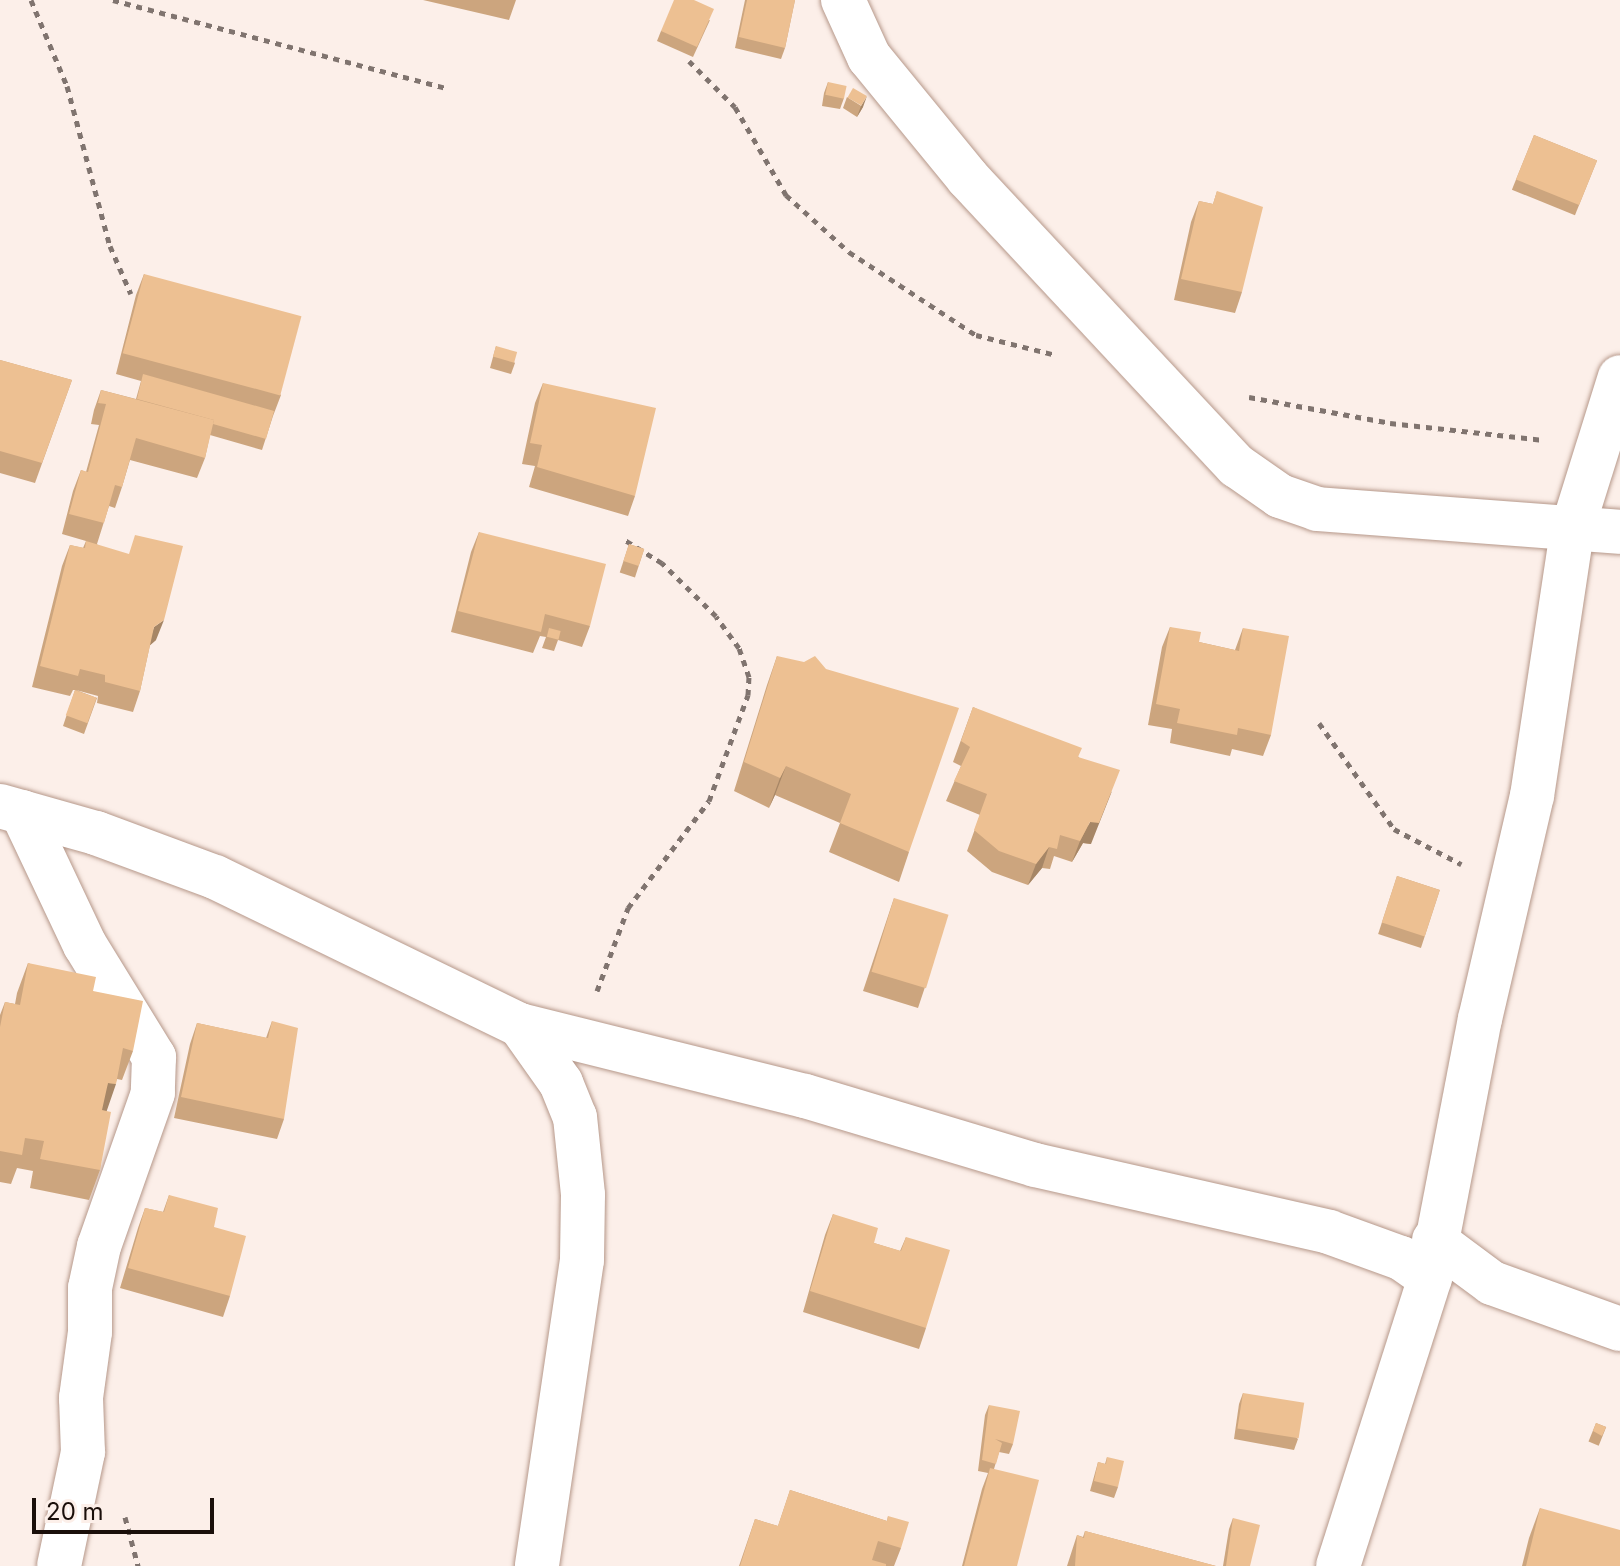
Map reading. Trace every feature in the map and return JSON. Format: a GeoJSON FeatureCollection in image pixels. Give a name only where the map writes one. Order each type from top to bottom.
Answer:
{"type":"FeatureCollection","features":[{"type":"Feature","properties":{"kind":"street"},"geometry":{"type":"LineString","coordinates":[[843,0],[869,57],[968,178],[1237,466],[1280,496],[1317,509],[1620,532]]}},
{"type":"Feature","properties":{"kind":"street"},"geometry":{"type":"LineString","coordinates":[[1338,1566],[1432,1259],[1532,796],[1572,530],[1620,377]]}},
{"type":"Feature","properties":{"kind":"street"},"geometry":{"type":"LineString","coordinates":[[11,809],[152,852],[227,882],[520,1025],[585,1045],[805,1096],[1035,1165],[1329,1232],[1401,1258],[1432,1259],[1620,1329]]}},
{"type":"Feature","properties":{"kind":"street"},"geometry":{"type":"LineString","coordinates":[[11,809],[78,932],[154,1057],[153,1093],[99,1246],[90,1288],[90,1332],[81,1398],[83,1452],[59,1566]]}},
{"type":"Feature","properties":{"kind":"street"},"geometry":{"type":"LineString","coordinates":[[520,1025],[561,1083],[575,1117],[583,1195],[582,1260],[537,1566]]}},
{"type":"Feature","properties":{"kind":"path"},"geometry":{"type":"LineString","coordinates":[[31,0],[67,86],[116,263],[131,294]]}},
{"type":"Feature","properties":{"kind":"path"},"geometry":{"type":"LineString","coordinates":[[113,0],[446,88]]}},
{"type":"Feature","properties":{"kind":"path"},"geometry":{"type":"LineString","coordinates":[[585,1045],[619,926],[709,801],[748,695],[749,677],[739,648],[716,616],[672,571],[625,540]]}},
{"type":"Feature","properties":{"kind":"path"},"geometry":{"type":"LineString","coordinates":[[1319,723],[1394,829],[1439,857],[1512,881]]}},
{"type":"Feature","properties":{"kind":"building"},"geometry":{"type":"Polygon","coordinates":[[[674,0],[694,0],[714,9],[697,47],[661,31],[674,0]]]}},
{"type":"Feature","properties":{"kind":"building"},"geometry":{"type":"Polygon","coordinates":[[[747,0],[795,0],[785,48],[739,37],[747,0]]]}},
{"type":"Feature","properties":{"kind":"building"},"geometry":{"type":"Polygon","coordinates":[[[828,82],[847,86],[844,99],[825,95],[828,82]]]}},
{"type":"Feature","properties":{"kind":"building"},"geometry":{"type":"Polygon","coordinates":[[[853,88],[867,96],[861,106],[848,98],[853,88]]]}},
{"type":"Feature","properties":{"kind":"building"},"geometry":{"type":"Polygon","coordinates":[[[1534,135],[1597,160],[1579,205],[1516,180],[1534,135]]]}},
{"type":"Feature","properties":{"kind":"building"},"geometry":{"type":"Polygon","coordinates":[[[1217,191],[1263,207],[1242,292],[1181,279],[1199,201],[1213,204],[1217,191]]]}},
{"type":"Feature","properties":{"kind":"building"},"geometry":{"type":"Polygon","coordinates":[[[144,274],[301,316],[280,395],[123,353],[144,274]]]}},
{"type":"Feature","properties":{"kind":"building"},"geometry":{"type":"Polygon","coordinates":[[[496,346],[517,352],[514,363],[493,357],[496,346]]]}},
{"type":"Feature","properties":{"kind":"building"},"geometry":{"type":"Polygon","coordinates":[[[0,360],[72,380],[42,463],[0,451],[0,360]]]}},
{"type":"Feature","properties":{"kind":"building"},"geometry":{"type":"Polygon","coordinates":[[[143,374],[274,411],[266,439],[213,424],[214,420],[137,399],[143,374]]]}},
{"type":"Feature","properties":{"kind":"building"},"geometry":{"type":"Polygon","coordinates":[[[543,383],[656,408],[635,496],[537,467],[542,445],[530,443],[543,383]]]}},
{"type":"Feature","properties":{"kind":"building"},"geometry":{"type":"Polygon","coordinates":[[[101,390],[214,420],[205,458],[136,438],[122,487],[115,485],[104,523],[69,514],[81,470],[88,472],[106,404],[98,403],[101,390]]]}},
{"type":"Feature","properties":{"kind":"building"},"geometry":{"type":"Polygon","coordinates":[[[479,532],[606,564],[590,626],[545,614],[541,632],[458,611],[479,532]]]}},
{"type":"Feature","properties":{"kind":"building"},"geometry":{"type":"Polygon","coordinates":[[[135,535],[183,546],[164,620],[154,627],[140,691],[105,682],[105,675],[80,669],[78,676],[40,666],[70,545],[85,548],[86,541],[129,554],[135,535]]]}},
{"type":"Feature","properties":{"kind":"building"},"geometry":{"type":"Polygon","coordinates":[[[629,544],[644,549],[639,566],[623,561],[629,544]]]}},
{"type":"Feature","properties":{"kind":"building"},"geometry":{"type":"Polygon","coordinates":[[[1170,627],[1201,632],[1199,642],[1239,651],[1243,628],[1289,636],[1271,735],[1238,728],[1237,735],[1177,723],[1180,709],[1156,704],[1170,627]]]}},
{"type":"Feature","properties":{"kind":"building"},"geometry":{"type":"Polygon","coordinates":[[[549,628],[561,631],[558,640],[547,637],[549,628]]]}},
{"type":"Feature","properties":{"kind":"building"},"geometry":{"type":"Polygon","coordinates":[[[777,656],[804,662],[815,656],[826,669],[959,708],[909,852],[840,823],[851,794],[786,766],[780,778],[744,762],[777,656]]]}},
{"type":"Feature","properties":{"kind":"building"},"geometry":{"type":"Polygon","coordinates":[[[75,690],[97,698],[87,723],[66,715],[75,690]]]}},
{"type":"Feature","properties":{"kind":"building"},"geometry":{"type":"Polygon","coordinates":[[[973,707],[1082,748],[1078,757],[1120,770],[1099,823],[1090,822],[1080,841],[1060,835],[1057,849],[1049,847],[1036,864],[999,851],[974,830],[987,794],[954,781],[970,747],[961,741],[973,707]]]}},
{"type":"Feature","properties":{"kind":"building"},"geometry":{"type":"Polygon","coordinates":[[[1397,876],[1440,890],[1425,937],[1382,923],[1397,876]]]}},
{"type":"Feature","properties":{"kind":"building"},"geometry":{"type":"Polygon","coordinates":[[[894,898],[949,915],[926,988],[871,972],[894,898]]]}},
{"type":"Feature","properties":{"kind":"building"},"geometry":{"type":"Polygon","coordinates":[[[28,963],[96,977],[93,991],[143,1001],[133,1051],[123,1048],[116,1084],[108,1083],[102,1110],[111,1112],[100,1170],[40,1159],[44,1141],[25,1138],[22,1155],[0,1151],[0,1027],[5,1002],[20,1005],[28,963]]]}},
{"type":"Feature","properties":{"kind":"building"},"geometry":{"type":"Polygon","coordinates":[[[272,1021],[298,1028],[284,1119],[181,1097],[197,1023],[268,1038],[272,1021]]]}},
{"type":"Feature","properties":{"kind":"building"},"geometry":{"type":"Polygon","coordinates":[[[169,1195],[218,1208],[214,1227],[246,1236],[230,1296],[128,1268],[145,1208],[164,1212],[169,1195]]]}},
{"type":"Feature","properties":{"kind":"building"},"geometry":{"type":"Polygon","coordinates":[[[833,1214],[878,1228],[874,1243],[901,1251],[906,1237],[950,1250],[926,1328],[810,1291],[833,1214]]]}},
{"type":"Feature","properties":{"kind":"building"},"geometry":{"type":"Polygon","coordinates":[[[1243,1393],[1304,1403],[1299,1438],[1237,1429],[1243,1393]]]}},
{"type":"Feature","properties":{"kind":"building"},"geometry":{"type":"Polygon","coordinates":[[[989,1405],[1020,1411],[1013,1444],[995,1439],[1002,1443],[996,1464],[982,1460],[989,1405]]]}},
{"type":"Feature","properties":{"kind":"building"},"geometry":{"type":"Polygon","coordinates":[[[1596,1423],[1606,1427],[1602,1436],[1593,1431],[1596,1423]]]}},
{"type":"Feature","properties":{"kind":"building"},"geometry":{"type":"Polygon","coordinates":[[[1107,1457],[1124,1461],[1118,1487],[1094,1481],[1098,1462],[1106,1464],[1107,1457]]]}},
{"type":"Feature","properties":{"kind":"building"},"geometry":{"type":"Polygon","coordinates":[[[990,1468],[1039,1480],[1017,1566],[964,1566],[990,1468]]]}},
{"type":"Feature","properties":{"kind":"building"},"geometry":{"type":"Polygon","coordinates":[[[790,1490],[887,1521],[888,1516],[909,1522],[901,1548],[878,1541],[872,1560],[886,1566],[740,1566],[755,1519],[778,1526],[790,1490]]]}},
{"type":"Feature","properties":{"kind":"building"},"geometry":{"type":"Polygon","coordinates":[[[1540,1508],[1620,1530],[1620,1566],[1526,1566],[1540,1508]]]}},
{"type":"Feature","properties":{"kind":"building"},"geometry":{"type":"Polygon","coordinates":[[[1233,1518],[1260,1525],[1250,1566],[1226,1566],[1233,1518]]]}},
{"type":"Feature","properties":{"kind":"building"},"geometry":{"type":"Polygon","coordinates":[[[1085,1531],[1216,1566],[1075,1566],[1077,1535],[1084,1538],[1085,1531]]]}}]}
